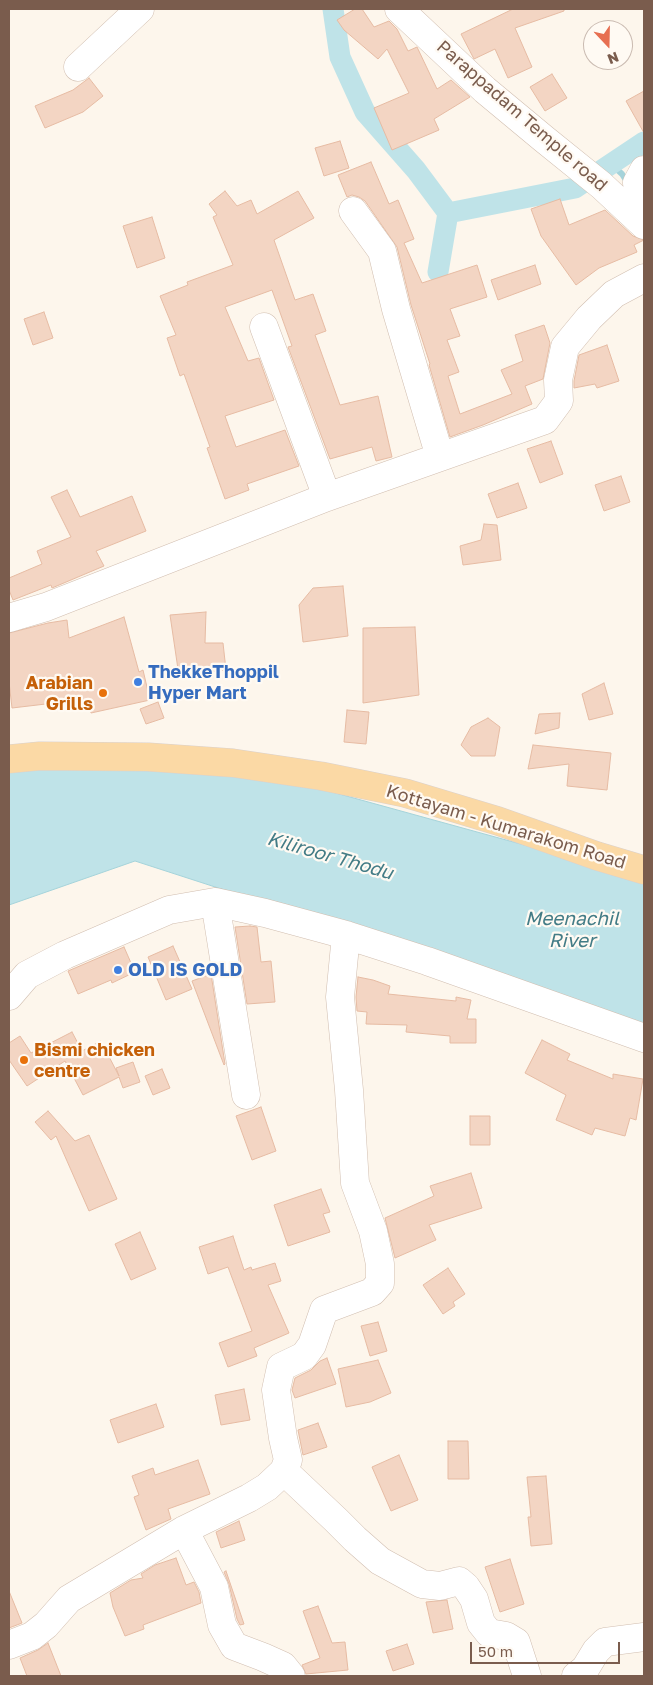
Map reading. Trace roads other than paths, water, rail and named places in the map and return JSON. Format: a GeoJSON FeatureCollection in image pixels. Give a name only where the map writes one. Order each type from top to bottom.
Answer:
{"type":"FeatureCollection","features":[{"type":"Feature","properties":{"kind":"main road","name":"Kottayam - Kumarakom Road"},"geometry":{"type":"LineString","coordinates":[[9,759],[40,756],[148,757],[233,764],[321,776],[405,793],[644,870]]}},
{"type":"Feature","properties":{"kind":"street"},"geometry":{"type":"LineString","coordinates":[[78,67],[140,9]]}},
{"type":"Feature","properties":{"kind":"street","name":"Parappadam Temple road"},"geometry":{"type":"LineString","coordinates":[[399,9],[485,90],[601,185],[644,225]]}},
{"type":"Feature","properties":{"kind":"street"},"geometry":{"type":"LineString","coordinates":[[644,170],[638,182],[644,196]]}},
{"type":"Feature","properties":{"kind":"street"},"geometry":{"type":"LineString","coordinates":[[353,211],[382,251],[396,309],[440,457]]}},
{"type":"Feature","properties":{"kind":"street"},"geometry":{"type":"LineString","coordinates":[[9,618],[46,607],[327,497],[545,420],[559,401],[558,380],[565,347],[589,318],[614,294],[644,278]]}},
{"type":"Feature","properties":{"kind":"street"},"geometry":{"type":"LineString","coordinates":[[264,326],[327,497]]}},
{"type":"Feature","properties":{"kind":"street"},"geometry":{"type":"LineString","coordinates":[[215,902],[246,1095]]}},
{"type":"Feature","properties":{"kind":"street"},"geometry":{"type":"LineString","coordinates":[[9,996],[27,975],[65,956],[170,910],[215,902],[265,913],[346,935],[427,961],[644,1038]]}},
{"type":"Feature","properties":{"kind":"street"},"geometry":{"type":"LineString","coordinates":[[9,1645],[32,1636],[46,1625],[69,1598],[184,1530],[249,1498],[267,1487],[284,1471],[288,1460],[276,1390],[281,1367],[304,1356],[312,1345],[324,1310],[372,1292],[380,1283],[380,1264],[373,1231],[355,1183],[340,997],[346,935]]}},
{"type":"Feature","properties":{"kind":"street"},"geometry":{"type":"LineString","coordinates":[[284,1471],[355,1540],[380,1561],[422,1584],[440,1586],[459,1581],[466,1587],[474,1599],[481,1623],[489,1633],[506,1636],[516,1642],[527,1676]]}},
{"type":"Feature","properties":{"kind":"street"},"geometry":{"type":"LineString","coordinates":[[184,1530],[214,1587],[222,1625],[234,1646],[282,1666],[291,1676]]}},
{"type":"Feature","properties":{"kind":"street"},"geometry":{"type":"LineString","coordinates":[[576,1676],[585,1669],[596,1651],[605,1642],[644,1637]]}},
{"type":"Feature","properties":{"kind":"water","name":"Meenachil River"},"geometry":{"type":"Polygon","coordinates":[[[174,768],[303,784],[644,878],[644,1026],[135,861],[9,905],[9,769],[174,768]]]}},
{"type":"Feature","properties":{"kind":"waterway"},"geometry":{"type":"LineString","coordinates":[[333,9],[340,57],[365,112],[416,170],[448,213],[438,272]]}},
{"type":"Feature","properties":{"kind":"waterway"},"geometry":{"type":"LineString","coordinates":[[448,213],[575,188],[644,142]]}},
{"type":"Feature","properties":{"kind":"waterway"},"geometry":{"type":"LineString","coordinates":[[611,164],[622,174],[629,185]]}},
{"type":"Feature","properties":{"kind":"place","name":"ThekkeThoppil Hyper Mart"},"geometry":{"type":"Point","coordinates":[138,682]}},
{"type":"Feature","properties":{"kind":"place","name":"Arabian Grills"},"geometry":{"type":"Point","coordinates":[103,693]}},
{"type":"Feature","properties":{"kind":"place","name":"OLD IS GOLD"},"geometry":{"type":"Point","coordinates":[118,970]}},
{"type":"Feature","properties":{"kind":"place","name":"Bismi chicken centre"},"geometry":{"type":"Point","coordinates":[24,1060]}},
{"type":"Feature","properties":{"kind":"water label","name":"Kiliroor Thodu"},"geometry":{"type":"Point","coordinates":[330,856]}}]}
